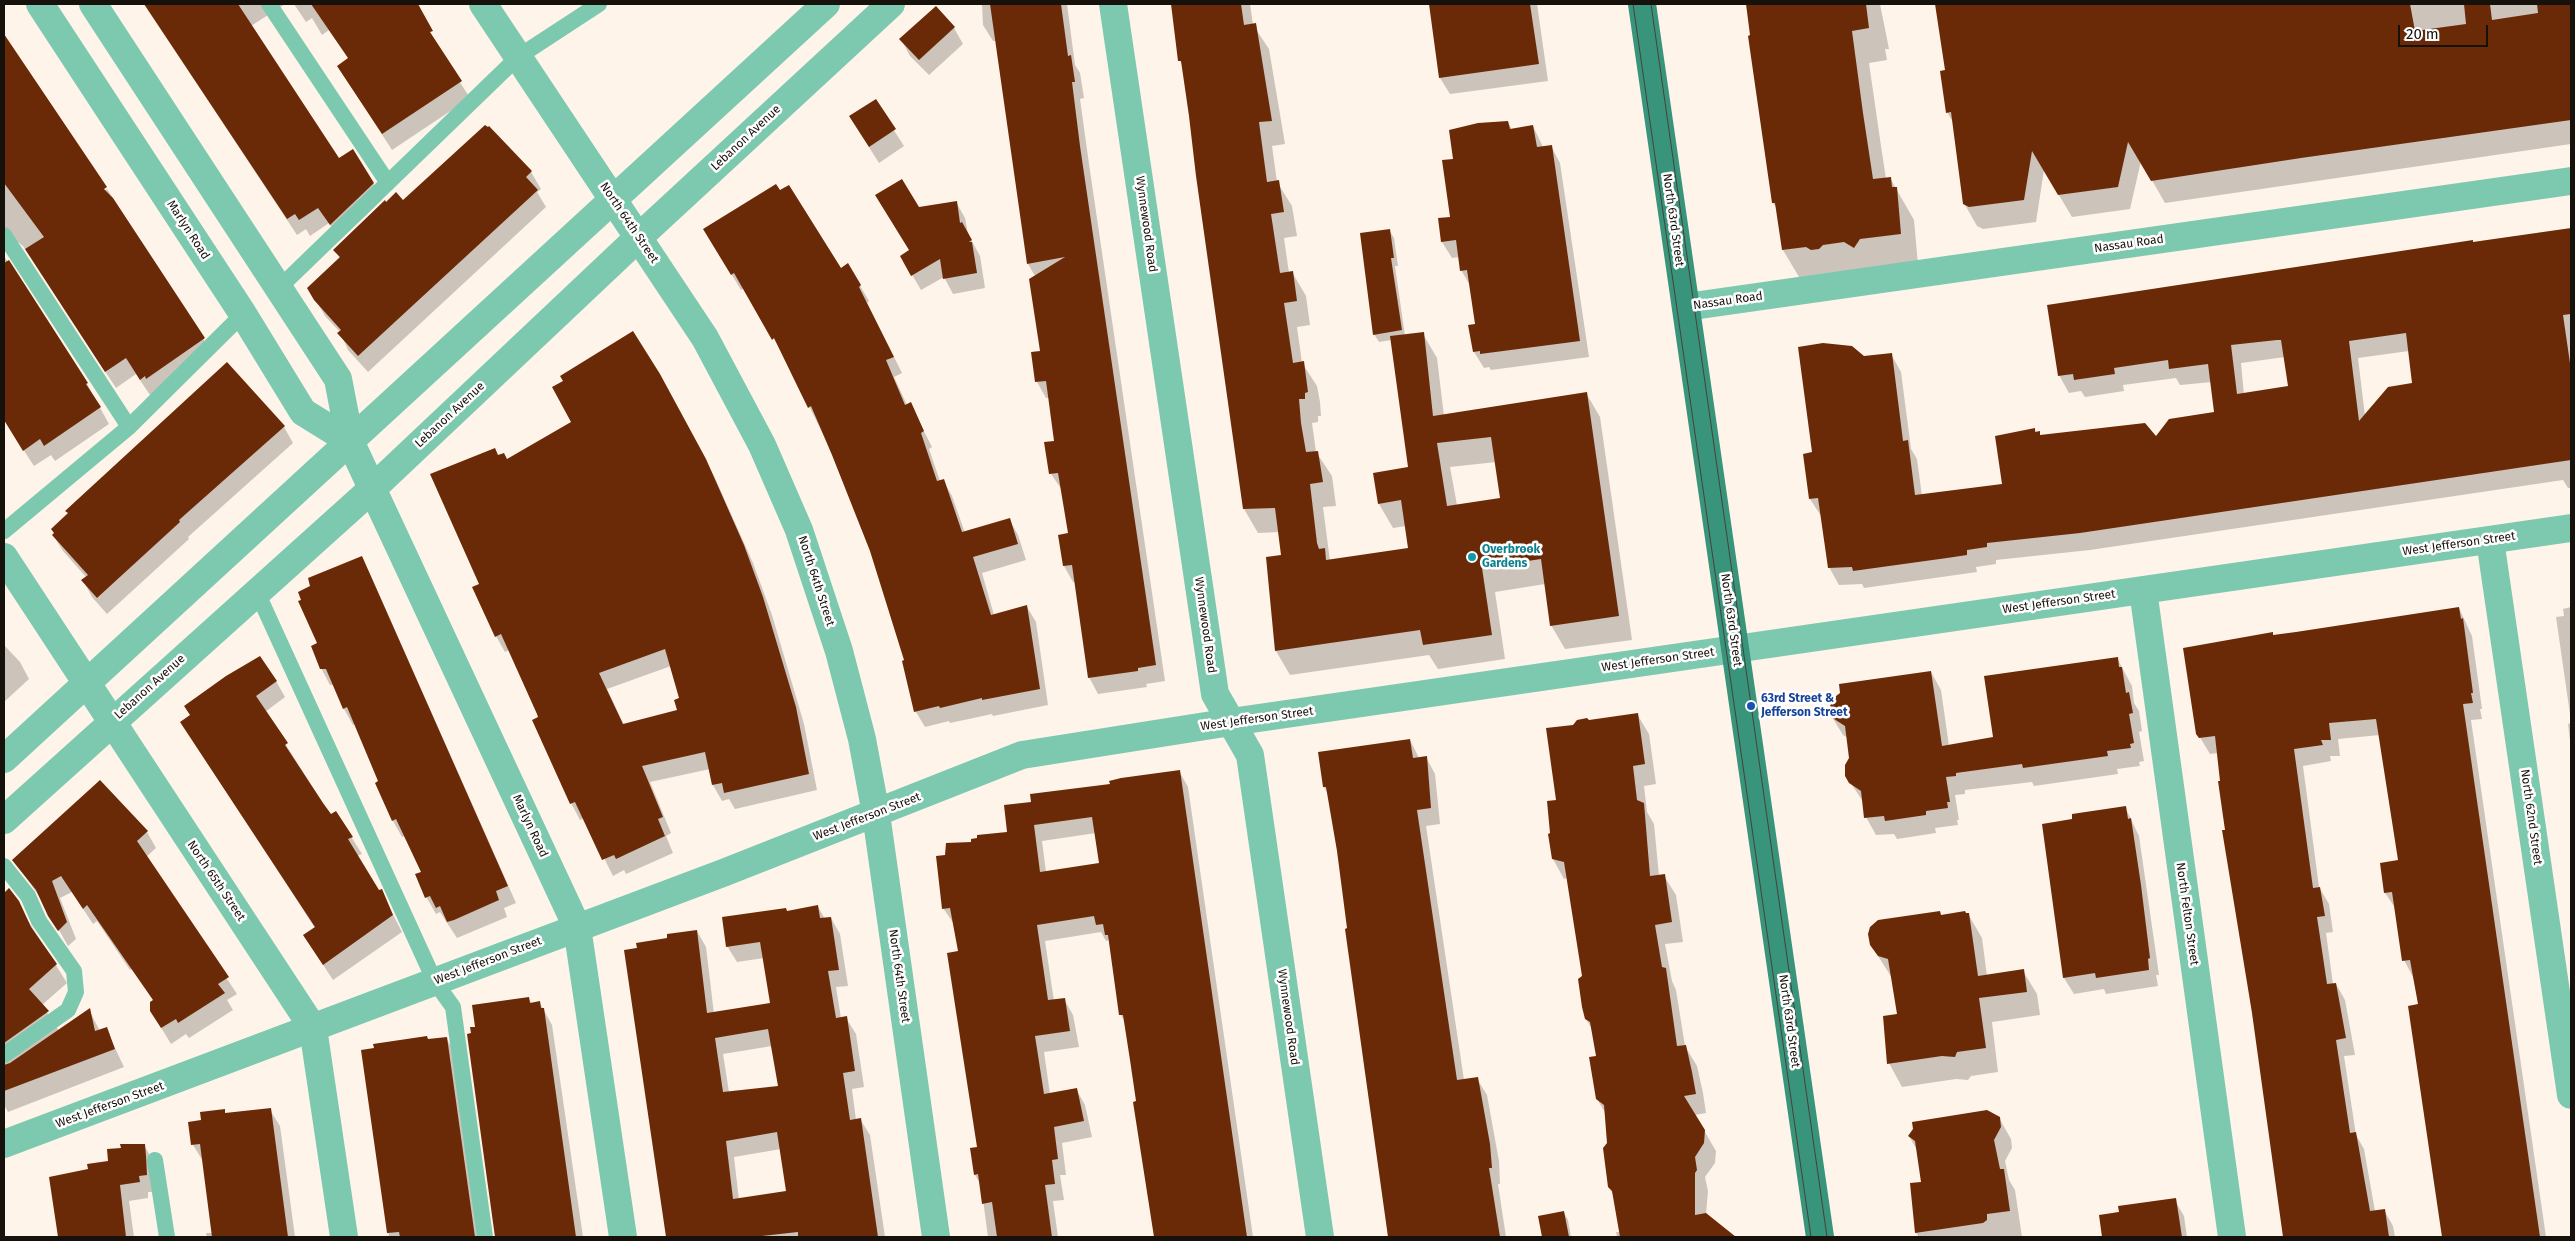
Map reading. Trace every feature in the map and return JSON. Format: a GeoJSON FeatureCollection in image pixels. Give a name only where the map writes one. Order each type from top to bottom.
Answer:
{"type":"FeatureCollection","features":[{"type":"Feature","properties":{"kind":"main road","name":"North 63rd Street"},"geometry":{"type":"LineString","coordinates":[[1642,4],[1820,1237]]}},
{"type":"Feature","properties":{"kind":"street","name":"Marlyn Road"},"geometry":{"type":"LineString","coordinates":[[40,4],[243,314],[303,412],[350,440]]}},
{"type":"Feature","properties":{"kind":"street","name":"Marlyn Road"},"geometry":{"type":"LineString","coordinates":[[93,4],[338,379],[350,440],[577,927],[622,1237]]}},
{"type":"Feature","properties":{"kind":"street","name":"North 64th Street"},"geometry":{"type":"LineString","coordinates":[[484,4],[705,338],[762,444],[799,530],[839,651],[862,739],[876,814],[936,1237]]}},
{"type":"Feature","properties":{"kind":"street"},"geometry":{"type":"LineString","coordinates":[[4,758],[350,440],[614,201],[826,4]]}},
{"type":"Feature","properties":{"kind":"street","name":"Lebanon Avenue"},"geometry":{"type":"LineString","coordinates":[[4,820],[372,489],[639,236],[890,4]]}},
{"type":"Feature","properties":{"kind":"street","name":"Wynnewood Road"},"geometry":{"type":"LineString","coordinates":[[1114,4],[1215,694],[1250,755],[1320,1237]]}},
{"type":"Feature","properties":{"kind":"street"},"geometry":{"type":"LineString","coordinates":[[785,42],[815,74]]}},
{"type":"Feature","properties":{"kind":"street","name":"Nassau Road"},"geometry":{"type":"LineString","coordinates":[[1686,307],[2571,181]]}},
{"type":"Feature","properties":{"kind":"street","name":"West Jefferson Street"},"geometry":{"type":"LineString","coordinates":[[4,1144],[876,814],[1022,755],[1231,722],[2571,528]]}},
{"type":"Feature","properties":{"kind":"street","name":"North 62nd Street"},"geometry":{"type":"LineString","coordinates":[[2490,540],[2571,1095]]}},
{"type":"Feature","properties":{"kind":"street","name":"North 65th Street"},"geometry":{"type":"LineString","coordinates":[[4,558],[84,683],[313,1028],[344,1237]]}},
{"type":"Feature","properties":{"kind":"street","name":"North Felton Street"},"geometry":{"type":"LineString","coordinates":[[2142,590],[2232,1237]]}},
{"type":"Feature","properties":{"kind":"lane"},"geometry":{"type":"LineString","coordinates":[[269,4],[388,183]]}},
{"type":"Feature","properties":{"kind":"lane"},"geometry":{"type":"LineString","coordinates":[[279,288],[518,57],[600,4]]}},
{"type":"Feature","properties":{"kind":"lane"},"geometry":{"type":"LineString","coordinates":[[4,235],[129,427]]}},
{"type":"Feature","properties":{"kind":"lane"},"geometry":{"type":"LineString","coordinates":[[4,531],[129,427],[243,314]]}},
{"type":"Feature","properties":{"kind":"lane"},"geometry":{"type":"LineString","coordinates":[[257,592],[435,982],[454,1007],[485,1237]]}},
{"type":"Feature","properties":{"kind":"lane"},"geometry":{"type":"LineString","coordinates":[[4,866],[28,896],[39,921],[74,971],[76,992],[68,1010],[4,1055]]}},
{"type":"Feature","properties":{"kind":"lane"},"geometry":{"type":"LineString","coordinates":[[154,1160],[167,1237]]}},
{"type":"Feature","properties":{"kind":"building"},"geometry":{"type":"Polygon","coordinates":[[[144,4],[238,4],[339,158],[353,149],[374,183],[330,225],[318,208],[299,220],[295,214],[287,219],[144,4]]]}},
{"type":"Feature","properties":{"kind":"building"},"geometry":{"type":"Polygon","coordinates":[[[311,4],[418,4],[433,31],[430,32],[462,81],[382,134],[337,66],[348,58],[311,4]]]}},
{"type":"Feature","properties":{"kind":"building"},"geometry":{"type":"Polygon","coordinates":[[[990,4],[1061,4],[1068,56],[1071,55],[1075,82],[1072,82],[1080,146],[1156,665],[1138,668],[1138,671],[1088,678],[1072,565],[1063,566],[1058,535],[1068,533],[1058,473],[1049,474],[1044,442],[1054,441],[1046,381],[1035,382],[1031,352],[1040,351],[1029,279],[1065,257],[1027,264],[990,4]]]}},
{"type":"Feature","properties":{"kind":"building"},"geometry":{"type":"Polygon","coordinates":[[[1171,4],[1241,4],[1244,25],[1256,23],[1272,121],[1259,122],[1267,182],[1279,180],[1284,212],[1271,214],[1280,273],[1293,271],[1297,301],[1284,303],[1293,363],[1304,361],[1308,392],[1305,393],[1305,399],[1299,399],[1301,423],[1306,452],[1318,451],[1323,482],[1310,484],[1317,543],[1319,549],[1325,548],[1326,560],[1408,548],[1401,500],[1378,504],[1373,473],[1408,467],[1390,336],[1424,332],[1433,416],[1587,392],[1619,616],[1550,626],[1541,559],[1482,568],[1492,635],[1423,645],[1420,630],[1275,651],[1266,557],[1281,555],[1275,508],[1243,509],[1189,116],[1181,61],[1178,61],[1171,4]],[[1491,437],[1437,443],[1447,506],[1500,498],[1491,437]]]}},
{"type":"Feature","properties":{"kind":"building"},"geometry":{"type":"Polygon","coordinates":[[[1429,4],[1530,4],[1539,64],[1439,78],[1429,4]]]}},
{"type":"Feature","properties":{"kind":"building"},"geometry":{"type":"Polygon","coordinates":[[[1746,4],[1866,4],[1869,28],[1852,31],[1873,179],[1891,177],[1892,187],[1897,187],[1901,234],[1860,239],[1854,248],[1844,242],[1823,245],[1819,249],[1811,250],[1806,247],[1782,250],[1775,203],[1772,203],[1748,36],[1750,35],[1746,4]]]}},
{"type":"Feature","properties":{"kind":"building"},"geometry":{"type":"Polygon","coordinates":[[[1935,4],[2410,4],[2415,31],[2466,24],[2464,4],[2490,4],[2492,20],[2538,13],[2537,4],[2571,4],[2571,120],[2151,181],[2128,142],[2118,187],[2058,195],[2032,151],[2024,200],[1969,207],[1963,204],[1951,112],[1946,113],[1940,71],[1945,70],[1935,4]]]}},
{"type":"Feature","properties":{"kind":"building"},"geometry":{"type":"Polygon","coordinates":[[[936,6],[955,27],[919,60],[899,39],[936,6]]]}},
{"type":"Feature","properties":{"kind":"building"},"geometry":{"type":"Polygon","coordinates":[[[4,34],[107,187],[104,189],[113,198],[205,338],[146,379],[145,376],[140,380],[126,358],[105,372],[25,249],[44,237],[4,183],[4,34]]]}},
{"type":"Feature","properties":{"kind":"building"},"geometry":{"type":"Polygon","coordinates":[[[876,99],[896,129],[869,147],[849,116],[876,99]]]}},
{"type":"Feature","properties":{"kind":"building"},"geometry":{"type":"Polygon","coordinates":[[[1508,121],[1510,129],[1533,125],[1537,147],[1552,145],[1580,341],[1480,354],[1480,351],[1473,352],[1468,325],[1475,324],[1467,270],[1460,271],[1456,240],[1441,242],[1438,218],[1450,217],[1442,160],[1453,159],[1449,130],[1478,123],[1508,121]]]}},
{"type":"Feature","properties":{"kind":"building"},"geometry":{"type":"Polygon","coordinates":[[[485,125],[489,126],[532,171],[526,177],[538,190],[358,356],[337,333],[341,330],[314,300],[307,288],[340,257],[333,250],[385,200],[386,202],[396,192],[403,200],[485,125]]]}},
{"type":"Feature","properties":{"kind":"building"},"geometry":{"type":"Polygon","coordinates":[[[902,179],[919,207],[957,201],[960,223],[962,222],[972,240],[969,242],[972,242],[977,273],[943,279],[940,259],[911,276],[900,256],[909,250],[875,195],[902,179]]]}},
{"type":"Feature","properties":{"kind":"building"},"geometry":{"type":"Polygon","coordinates":[[[776,184],[780,190],[789,185],[841,268],[848,263],[861,285],[859,287],[894,357],[886,360],[905,405],[911,402],[924,431],[921,433],[937,481],[944,479],[962,532],[1010,518],[1018,544],[973,557],[991,615],[1027,605],[1040,689],[982,700],[982,698],[914,712],[902,661],[904,660],[870,551],[811,406],[808,408],[774,338],[772,340],[734,273],[731,275],[703,229],[776,184]]]}},
{"type":"Feature","properties":{"kind":"building"},"geometry":{"type":"Polygon","coordinates":[[[2571,228],[2571,314],[2563,315],[2571,370],[2571,460],[2080,533],[1987,543],[1987,547],[1967,550],[1967,555],[1947,558],[1853,571],[1852,567],[1828,568],[1818,498],[1809,499],[1803,454],[1812,452],[1798,347],[1823,343],[1852,346],[1864,356],[1892,353],[1903,441],[1908,440],[1915,495],[2002,484],[1995,436],[2035,428],[2035,432],[2040,431],[2040,435],[2145,423],[2156,436],[2169,419],[2214,412],[2208,364],[2169,369],[2168,360],[2114,368],[2115,374],[2074,380],[2073,374],[2058,376],[2047,305],[2473,240],[2473,242],[2571,228]],[[2406,333],[2349,341],[2359,421],[2388,387],[2412,383],[2406,333]],[[2281,340],[2231,345],[2237,394],[2288,386],[2281,340]]]}},
{"type":"Feature","properties":{"kind":"building"},"geometry":{"type":"Polygon","coordinates":[[[1390,229],[1394,258],[1391,258],[1402,330],[1373,335],[1360,233],[1390,229]]]}},
{"type":"Feature","properties":{"kind":"building"},"geometry":{"type":"Polygon","coordinates":[[[9,260],[88,383],[86,384],[101,407],[44,446],[40,439],[23,451],[4,420],[4,263],[9,260]]]}},
{"type":"Feature","properties":{"kind":"building"},"geometry":{"type":"Polygon","coordinates":[[[633,331],[660,374],[706,459],[744,545],[763,597],[796,707],[809,774],[724,793],[722,783],[712,785],[705,752],[642,766],[663,817],[658,819],[665,836],[616,859],[614,855],[602,860],[575,802],[570,804],[532,720],[538,717],[537,714],[501,634],[495,637],[472,587],[479,584],[430,474],[495,448],[498,455],[504,453],[507,459],[571,422],[552,387],[563,381],[560,376],[633,331]],[[665,649],[599,673],[623,724],[677,710],[674,700],[679,698],[665,649]]]}},
{"type":"Feature","properties":{"kind":"building"},"geometry":{"type":"Polygon","coordinates":[[[227,362],[285,426],[179,520],[180,522],[97,598],[81,580],[88,575],[52,535],[54,533],[51,529],[68,513],[65,511],[227,362]]]}},
{"type":"Feature","properties":{"kind":"building"},"geometry":{"type":"Polygon","coordinates":[[[362,556],[508,886],[496,891],[499,900],[447,922],[440,906],[436,908],[430,896],[425,898],[415,874],[421,872],[396,819],[392,821],[375,783],[378,781],[347,707],[343,709],[326,669],[320,669],[311,646],[317,643],[298,601],[301,600],[298,592],[310,586],[308,578],[362,556]]]}},
{"type":"Feature","properties":{"kind":"building"},"geometry":{"type":"Polygon","coordinates":[[[2459,607],[2461,619],[2463,618],[2473,693],[2471,693],[2473,703],[2463,704],[2540,1237],[2442,1237],[2408,1006],[2418,1004],[2410,960],[2402,961],[2392,892],[2384,893],[2380,863],[2398,860],[2376,719],[2329,723],[2331,740],[2321,740],[2323,745],[2294,749],[2313,888],[2320,887],[2325,916],[2317,917],[2327,984],[2336,983],[2346,1038],[2336,1040],[2350,1133],[2356,1132],[2370,1211],[2385,1209],[2389,1237],[2283,1237],[2252,1013],[2222,830],[2225,830],[2218,781],[2220,781],[2215,736],[2199,738],[2196,734],[2183,648],[2273,632],[2273,635],[2296,632],[2459,607]]]}},
{"type":"Feature","properties":{"kind":"building"},"geometry":{"type":"Polygon","coordinates":[[[260,656],[277,681],[256,696],[288,743],[285,745],[323,803],[331,814],[336,811],[353,837],[348,839],[379,890],[382,889],[393,915],[323,965],[303,935],[315,927],[180,722],[190,715],[184,706],[226,676],[260,656]]]}},
{"type":"Feature","properties":{"kind":"building"},"geometry":{"type":"Polygon","coordinates":[[[2118,657],[2119,667],[2122,667],[2126,693],[2129,692],[2133,713],[2129,714],[2134,743],[2130,744],[2131,748],[2107,751],[2108,756],[2023,768],[2022,764],[1956,773],[1956,776],[1946,777],[1950,802],[1947,802],[1948,808],[1926,811],[1926,815],[1885,821],[1884,816],[1864,818],[1861,791],[1849,783],[1845,776],[1845,765],[1849,758],[1845,726],[1831,717],[1829,711],[1832,699],[1840,693],[1839,684],[1931,671],[1942,746],[1993,737],[1984,676],[2118,657]]]}},
{"type":"Feature","properties":{"kind":"building"},"geometry":{"type":"Polygon","coordinates":[[[1638,713],[1645,764],[1633,766],[1637,800],[1644,803],[1650,876],[1665,874],[1672,922],[1655,925],[1662,967],[1666,968],[1677,1046],[1686,1045],[1696,1094],[1684,1096],[1705,1130],[1704,1143],[1695,1157],[1697,1170],[1695,1173],[1695,1215],[1706,1213],[1736,1237],[1620,1237],[1612,1191],[1608,1187],[1603,1148],[1607,1143],[1604,1105],[1596,1099],[1589,1057],[1596,1056],[1590,1022],[1585,1019],[1582,1007],[1578,979],[1582,976],[1564,862],[1552,859],[1548,834],[1550,833],[1547,801],[1556,800],[1546,728],[1573,725],[1577,720],[1587,718],[1589,720],[1638,713]]]}},
{"type":"Feature","properties":{"kind":"building"},"geometry":{"type":"Polygon","coordinates":[[[1410,739],[1413,758],[1427,756],[1431,808],[1417,810],[1457,1080],[1478,1077],[1490,1144],[1492,1168],[1489,1168],[1500,1237],[1388,1237],[1345,929],[1347,928],[1337,851],[1326,787],[1323,787],[1318,752],[1410,739]]]}},
{"type":"Feature","properties":{"kind":"building"},"geometry":{"type":"Polygon","coordinates":[[[1180,770],[1247,1237],[1154,1237],[1133,1102],[1136,1101],[1123,1015],[1119,1015],[1108,935],[1105,935],[1103,924],[1096,925],[1094,916],[1037,925],[1048,1000],[1065,998],[1070,1031],[1035,1036],[1044,1094],[1077,1088],[1084,1121],[1054,1127],[1058,1159],[1052,1160],[1055,1184],[1045,1185],[1052,1237],[997,1237],[992,1202],[982,1204],[978,1174],[974,1175],[970,1148],[977,1147],[947,953],[958,951],[950,908],[942,909],[936,856],[945,855],[946,843],[971,842],[971,839],[977,838],[977,835],[1007,832],[1004,805],[1031,802],[1030,794],[1110,784],[1109,781],[1180,770]],[[1092,817],[1034,825],[1040,872],[1099,863],[1092,817]]]}},
{"type":"Feature","properties":{"kind":"building"},"geometry":{"type":"Polygon","coordinates":[[[100,780],[148,831],[137,841],[229,977],[218,984],[225,993],[178,1023],[176,1019],[161,1028],[150,1011],[150,1002],[153,1000],[87,905],[83,909],[61,876],[52,881],[67,922],[58,931],[48,916],[36,890],[12,860],[100,780]]]}},
{"type":"Feature","properties":{"kind":"building"},"geometry":{"type":"Polygon","coordinates":[[[2126,806],[2128,819],[2131,818],[2141,885],[2150,958],[2148,959],[2149,970],[2096,978],[2095,973],[2063,978],[2042,824],[2072,819],[2072,814],[2126,806]]]}},
{"type":"Feature","properties":{"kind":"building"},"geometry":{"type":"Polygon","coordinates":[[[9,888],[19,901],[31,927],[57,964],[29,989],[49,1011],[4,1043],[4,893],[9,888]]]}},
{"type":"Feature","properties":{"kind":"building"},"geometry":{"type":"Polygon","coordinates":[[[818,905],[820,918],[831,917],[839,970],[828,971],[836,1018],[847,1016],[855,1071],[843,1073],[850,1120],[861,1118],[878,1237],[798,1237],[798,1232],[753,1237],[666,1237],[624,950],[637,948],[636,943],[667,938],[667,934],[697,930],[707,1013],[770,1003],[760,942],[726,947],[722,917],[786,908],[787,911],[818,905]],[[768,1029],[715,1038],[723,1092],[778,1086],[768,1029]],[[777,1132],[726,1141],[733,1199],[786,1191],[777,1132]]]}},
{"type":"Feature","properties":{"kind":"building"},"geometry":{"type":"Polygon","coordinates":[[[1940,911],[1941,915],[1965,911],[1969,913],[1978,976],[2024,969],[2027,992],[1979,998],[1986,1048],[1957,1052],[1955,1057],[1942,1056],[1887,1064],[1883,1016],[1897,1014],[1888,959],[1878,956],[1870,945],[1868,934],[1870,927],[1878,920],[1940,911]]]}},
{"type":"Feature","properties":{"kind":"building"},"geometry":{"type":"Polygon","coordinates":[[[529,997],[530,1003],[540,1001],[541,1008],[544,1008],[576,1237],[495,1237],[467,1034],[471,1033],[470,1027],[475,1027],[472,1005],[529,997]]]}},
{"type":"Feature","properties":{"kind":"building"},"geometry":{"type":"Polygon","coordinates":[[[90,1008],[95,1031],[107,1027],[115,1049],[4,1091],[4,1065],[10,1063],[90,1008]]]}},
{"type":"Feature","properties":{"kind":"building"},"geometry":{"type":"Polygon","coordinates":[[[427,1036],[428,1039],[447,1037],[475,1237],[400,1237],[399,1232],[387,1233],[361,1050],[374,1048],[373,1044],[427,1036]]]}},
{"type":"Feature","properties":{"kind":"building"},"geometry":{"type":"Polygon","coordinates":[[[271,1108],[288,1237],[212,1237],[200,1144],[191,1145],[188,1122],[201,1120],[200,1112],[225,1109],[225,1113],[271,1108]]]}},
{"type":"Feature","properties":{"kind":"building"},"geometry":{"type":"Polygon","coordinates":[[[1987,1110],[2000,1117],[2001,1127],[1994,1140],[2000,1169],[2004,1169],[2010,1211],[1987,1214],[1987,1220],[1983,1223],[1915,1233],[1910,1183],[1921,1182],[1915,1141],[1908,1136],[1913,1129],[1912,1122],[1987,1110]]]}},
{"type":"Feature","properties":{"kind":"building"},"geometry":{"type":"Polygon","coordinates":[[[120,1144],[145,1144],[146,1156],[147,1175],[139,1176],[140,1182],[120,1185],[126,1237],[58,1237],[49,1177],[88,1169],[87,1164],[108,1161],[107,1149],[121,1148],[120,1144]]]}},
{"type":"Feature","properties":{"kind":"building"},"geometry":{"type":"Polygon","coordinates":[[[2176,1198],[2182,1237],[2102,1237],[2099,1215],[2119,1212],[2118,1206],[2176,1198]]]}},
{"type":"Feature","properties":{"kind":"building"},"geometry":{"type":"Polygon","coordinates":[[[1564,1211],[1569,1237],[1542,1237],[1538,1216],[1564,1211]]]}},
{"type":"Feature","properties":{"kind":"tram line"},"geometry":{"type":"LineString","coordinates":[[1633,4],[1811,1237]]}},
{"type":"Feature","properties":{"kind":"tram line"},"geometry":{"type":"LineString","coordinates":[[1651,4],[1827,1237]]}},
{"type":"Feature","properties":{"kind":"place","name":"Overbrook Gardens"},"geometry":{"type":"Point","coordinates":[1472,557]}},
{"type":"Feature","properties":{"kind":"place","name":"63rd Street & Jefferson Street"},"geometry":{"type":"Point","coordinates":[1751,706]}}]}
